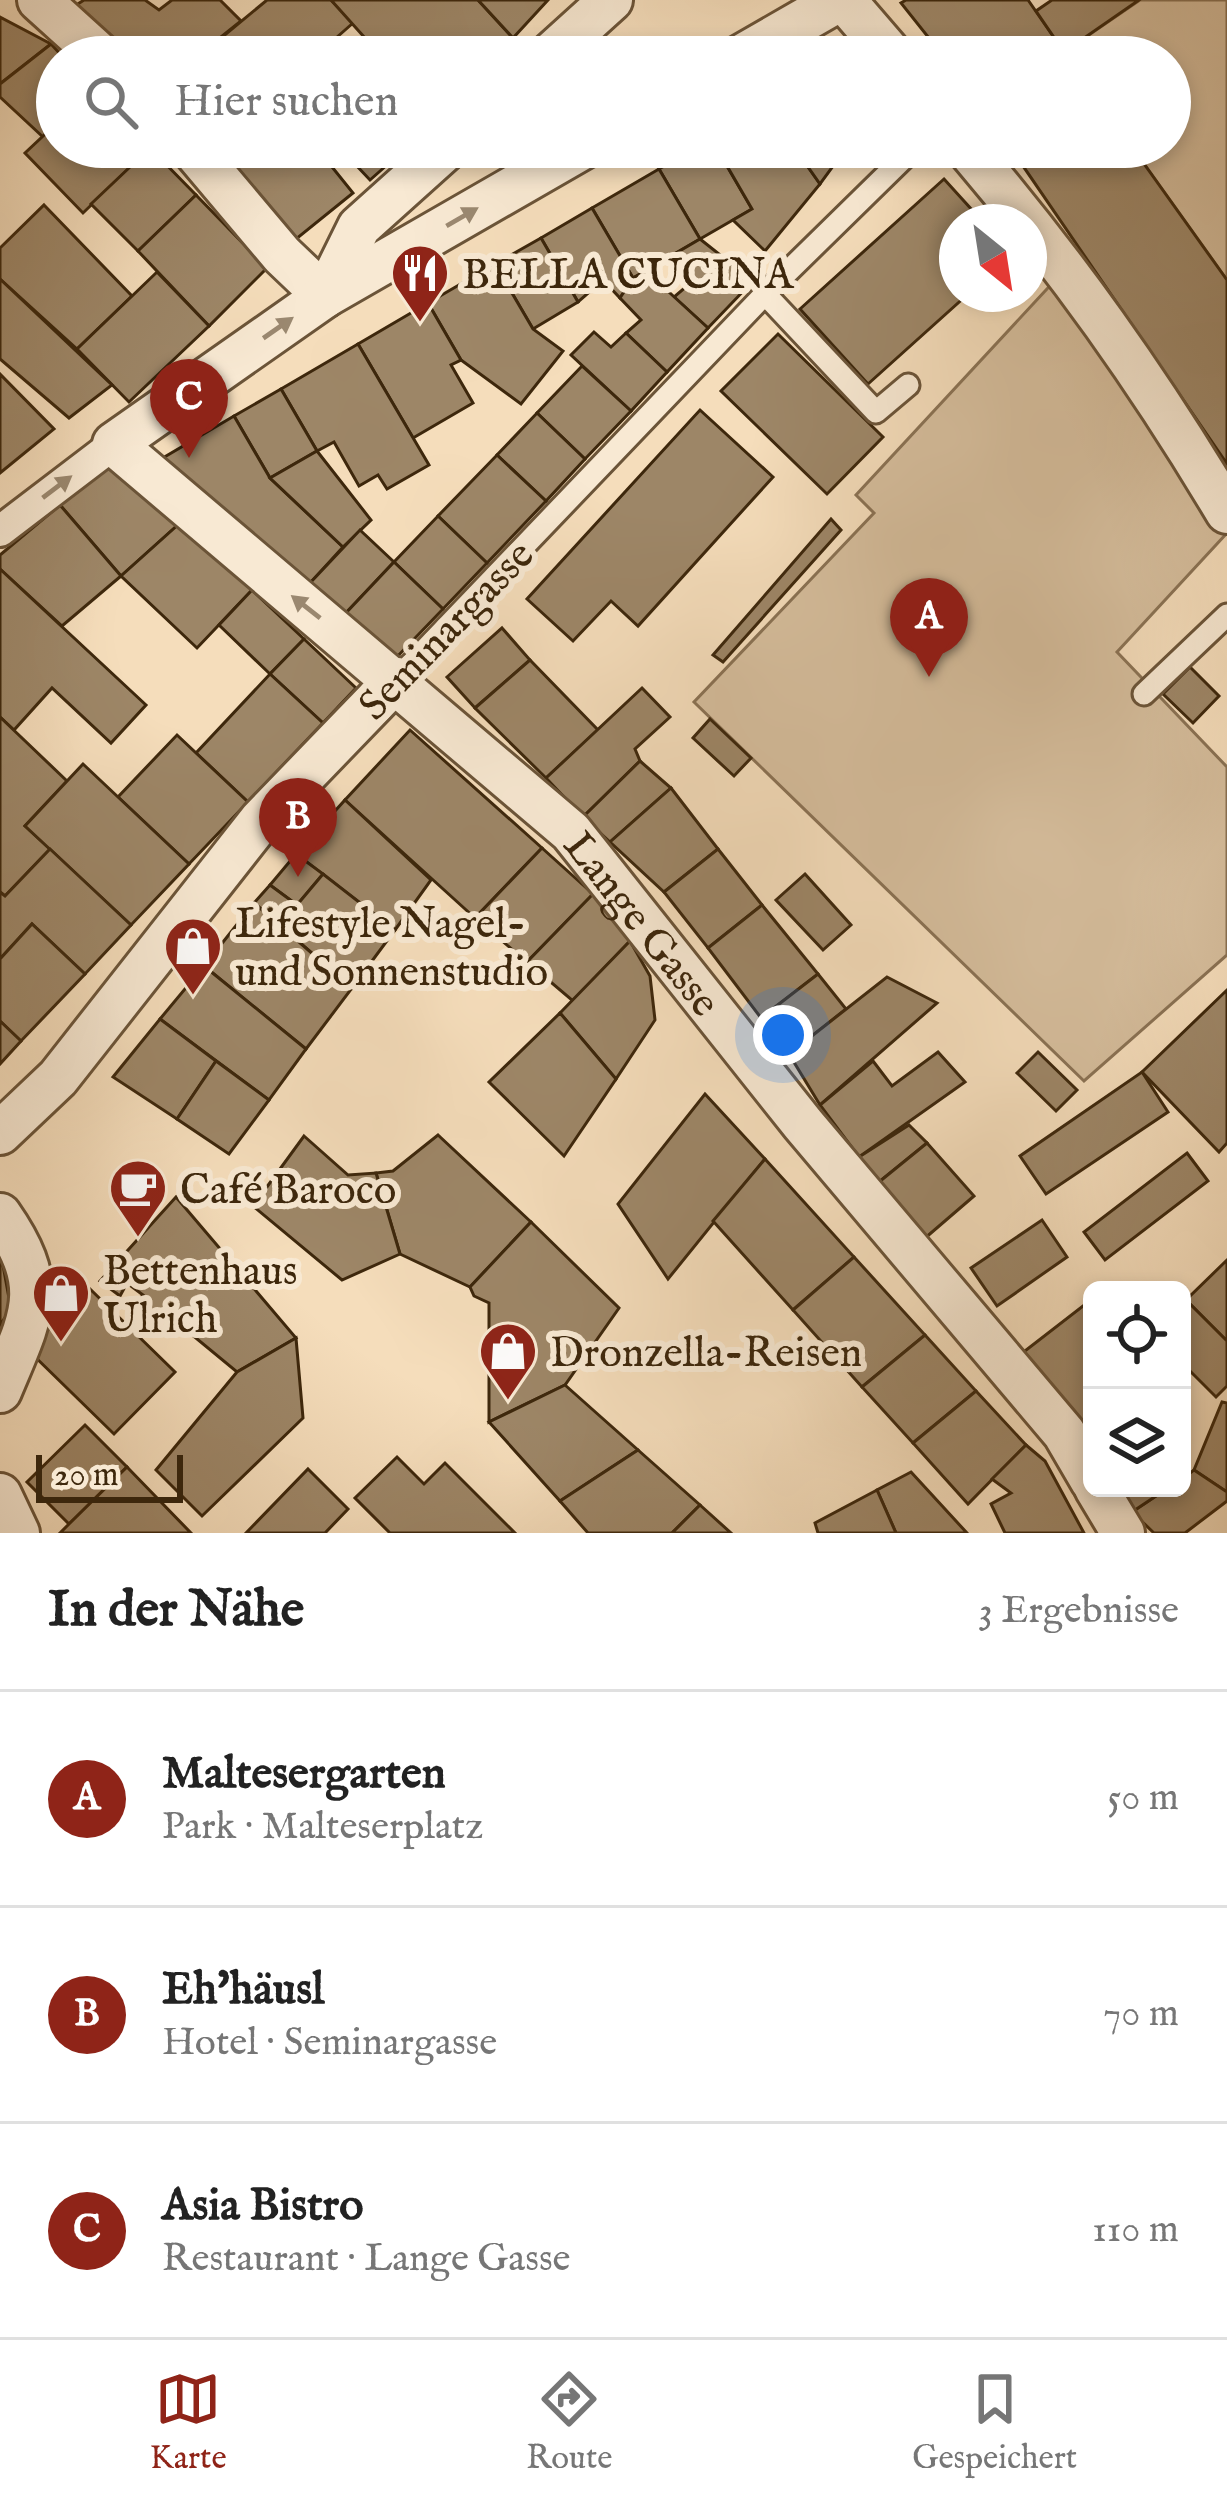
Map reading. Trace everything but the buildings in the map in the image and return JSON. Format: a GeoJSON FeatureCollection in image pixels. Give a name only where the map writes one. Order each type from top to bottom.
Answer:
{"type":"FeatureCollection","features":[{"type":"Feature","properties":{"kind":"street"},"geometry":{"type":"LineString","coordinates":[[39,0],[79,36]]}},
{"type":"Feature","properties":{"kind":"street"},"geometry":{"type":"LineString","coordinates":[[571,36],[611,0]]}},
{"type":"Feature","properties":{"kind":"street"},"geometry":{"type":"LineString","coordinates":[[778,36],[842,0],[874,36]]}},
{"type":"Feature","properties":{"kind":"street"},"geometry":{"type":"LineString","coordinates":[[209,168],[282,255],[325,296]]}},
{"type":"Feature","properties":{"kind":"street"},"geometry":{"type":"LineString","coordinates":[[325,296],[359,227],[425,168]]}},
{"type":"Feature","properties":{"kind":"street"},"geometry":{"type":"LineString","coordinates":[[0,531],[114,444],[325,296],[547,168]]}},
{"type":"Feature","properties":{"kind":"street"},"geometry":{"type":"LineString","coordinates":[[984,168],[1072,272],[1158,396],[1227,512]]}},
{"type":"Feature","properties":{"kind":"street","name":"Lange Gasse"},"geometry":{"type":"LineString","coordinates":[[114,444],[247,561],[398,679],[571,832],[803,1124],[1064,1433],[1083,1465]]}},
{"type":"Feature","properties":{"kind":"street","name":"Seminargasse"},"geometry":{"type":"LineString","coordinates":[[0,1133],[58,1078],[261,820],[398,679]]}},
{"type":"Feature","properties":{"kind":"street"},"geometry":{"type":"LineString","coordinates":[[0,1215],[26,1252],[33,1310],[0,1391]]}},
{"type":"Feature","properties":{"kind":"street"},"geometry":{"type":"LineString","coordinates":[[0,1495],[18,1533]]}},
{"type":"Feature","properties":{"kind":"street","name":"Lange Gasse"},"geometry":{"type":"LineString","coordinates":[[1102,1497],[1123,1533]]}},
{"type":"Feature","properties":{"kind":"lane","name":"Seminargasse"},"geometry":{"type":"LineString","coordinates":[[398,679],[765,294],[894,168]]}},
{"type":"Feature","properties":{"kind":"lane"},"geometry":{"type":"LineString","coordinates":[[765,294],[876,412],[908,385]]}},
{"type":"Feature","properties":{"kind":"lane"},"geometry":{"type":"LineString","coordinates":[[1144,694],[1227,614]]}},
{"type":"Feature","properties":{"kind":"shaded area"},"geometry":{"type":"Polygon","coordinates":[[[1140,0],[1227,0],[1227,280],[1147,168],[1191,168],[1191,36],[1087,36],[1140,0]]]}},
{"type":"Feature","properties":{"kind":"shaded area"},"geometry":{"type":"Polygon","coordinates":[[[1059,276],[1227,533],[1117,652],[1227,767],[1227,955],[1084,1081],[694,702],[874,513],[856,495],[1026,312],[1047,312],[1047,289],[1059,276]]]}},
{"type":"Feature","properties":{"kind":"place","name":"BELLA CUCINA"},"geometry":{"type":"Point","coordinates":[420,324]}},
{"type":"Feature","properties":{"kind":"place","name":"Asia Bistro"},"geometry":{"type":"Point","coordinates":[189,458]}},
{"type":"Feature","properties":{"kind":"place","name":"Maltesergarten"},"geometry":{"type":"Point","coordinates":[929,677]}},
{"type":"Feature","properties":{"kind":"place","name":"Eh'häusl"},"geometry":{"type":"Point","coordinates":[298,877]}},
{"type":"Feature","properties":{"kind":"place","name":"Lifestyle Nagel- und Sonnenstudio"},"geometry":{"type":"Point","coordinates":[193,997]}},
{"type":"Feature","properties":{"kind":"place","name":"Café Baroco"},"geometry":{"type":"Point","coordinates":[138,1239]}},
{"type":"Feature","properties":{"kind":"place","name":"Bettenhaus Ulrich"},"geometry":{"type":"Point","coordinates":[61,1344]}},
{"type":"Feature","properties":{"kind":"place","name":"Dronzella-Reisen"},"geometry":{"type":"Point","coordinates":[508,1402]}}]}
